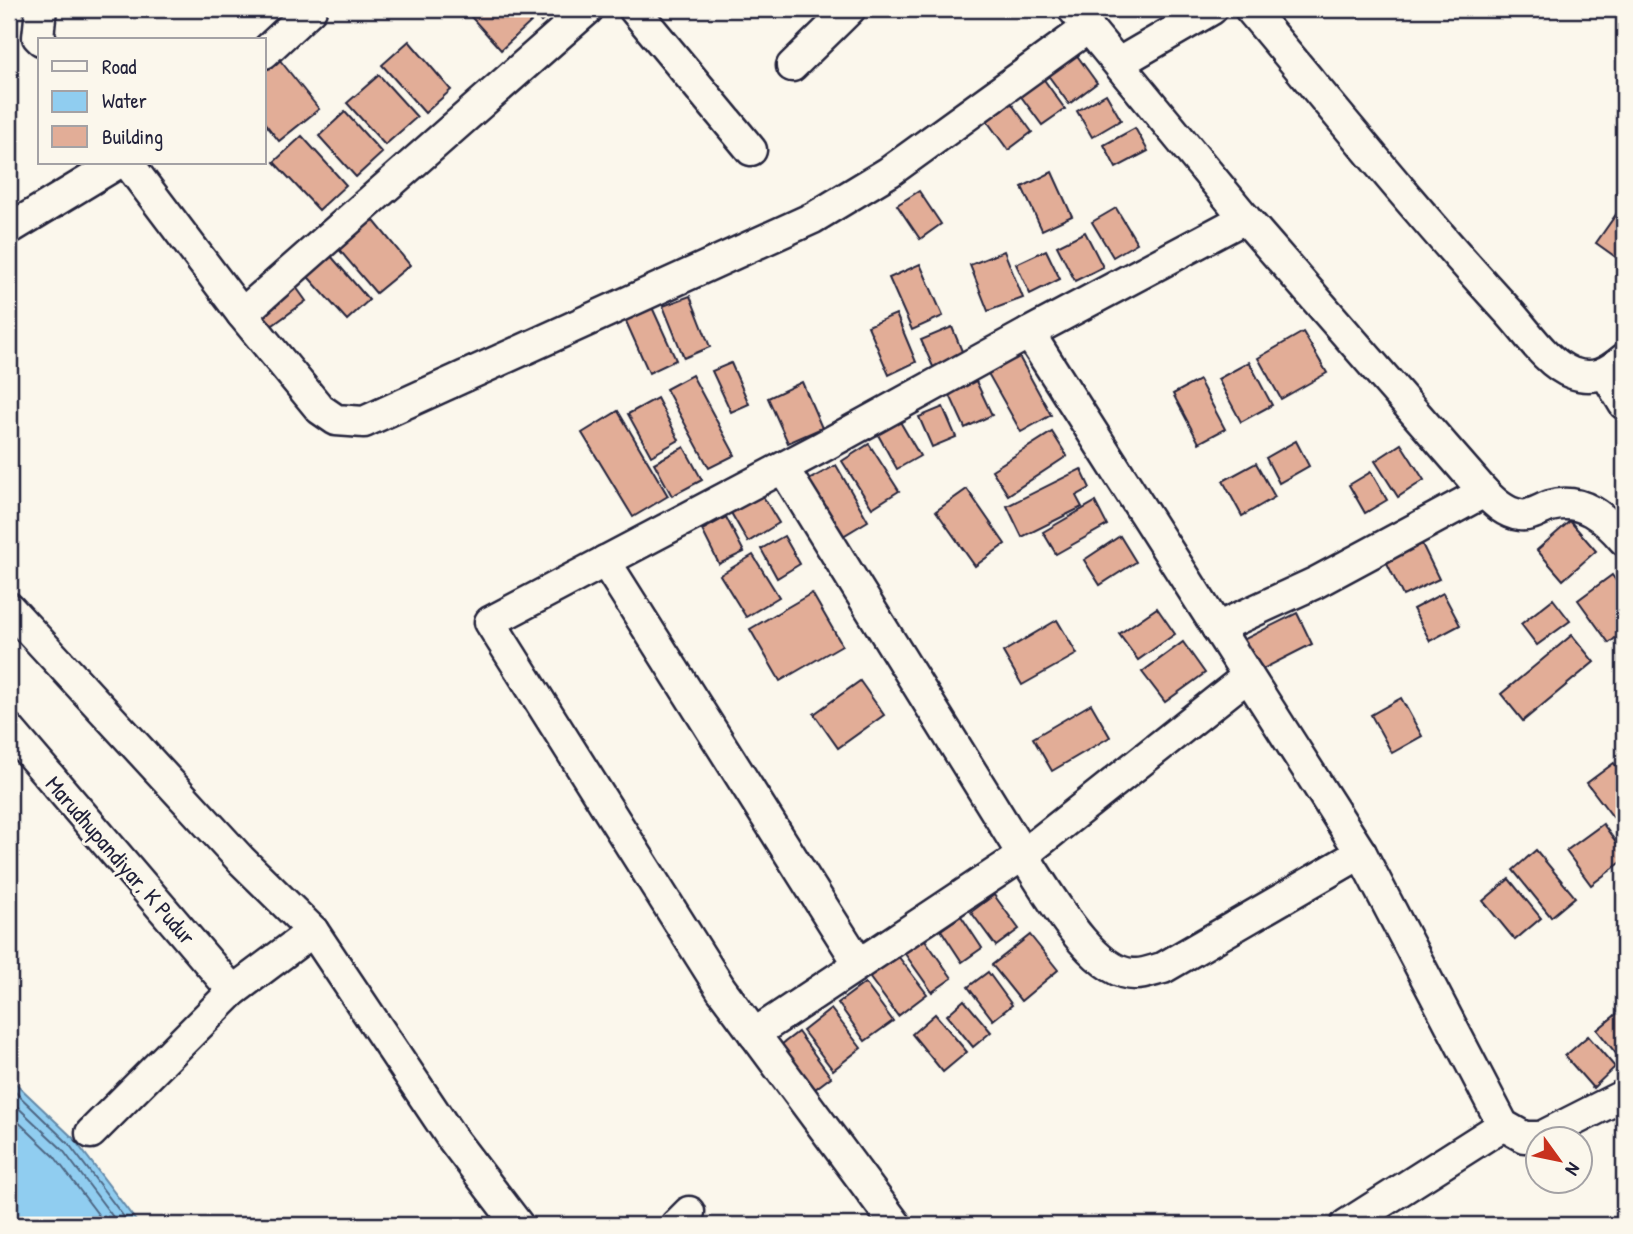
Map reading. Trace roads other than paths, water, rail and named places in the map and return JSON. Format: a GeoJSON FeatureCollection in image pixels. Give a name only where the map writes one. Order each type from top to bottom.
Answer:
{"type":"FeatureCollection","features":[{"type":"Feature","properties":{"kind":"street"},"geometry":{"type":"LineString","coordinates":[[39,38],[41,9]]}},
{"type":"Feature","properties":{"kind":"street"},"geometry":{"type":"LineString","coordinates":[[266,51],[311,9]]}},
{"type":"Feature","properties":{"kind":"street"},"geometry":{"type":"LineString","coordinates":[[242,314],[588,9]]}},
{"type":"Feature","properties":{"kind":"street"},"geometry":{"type":"LineString","coordinates":[[634,9],[751,150]]}},
{"type":"Feature","properties":{"kind":"street"},"geometry":{"type":"LineString","coordinates":[[792,66],[850,9]]}},
{"type":"Feature","properties":{"kind":"street"},"geometry":{"type":"LineString","coordinates":[[1119,64],[1212,9]]}},
{"type":"Feature","properties":{"kind":"street"},"geometry":{"type":"LineString","coordinates":[[1250,9],[1473,274],[1549,356],[1569,372],[1591,377],[1615,366],[1624,404]]}},
{"type":"Feature","properties":{"kind":"street"},"geometry":{"type":"LineString","coordinates":[[9,229],[133,166],[242,314],[320,409],[336,421],[364,422],[813,218],[889,172],[1081,18],[1245,218],[1484,492],[1503,509],[1522,516],[1553,505],[1573,504],[1595,511],[1624,540]]}},
{"type":"Feature","properties":{"kind":"street"},"geometry":{"type":"LineString","coordinates":[[896,1225],[721,989],[490,622],[783,468],[1245,218]]}},
{"type":"Feature","properties":{"kind":"street"},"geometry":{"type":"LineString","coordinates":[[1029,333],[1361,853],[1503,1125],[1524,1136],[1541,1138],[1624,1096]]}},
{"type":"Feature","properties":{"kind":"street"},"geometry":{"type":"LineString","coordinates":[[783,468],[1023,855],[1088,949],[1109,966],[1134,975],[1163,968],[1361,853]]}},
{"type":"Feature","properties":{"kind":"street"},"geometry":{"type":"LineString","coordinates":[[1217,628],[1315,583],[1484,492]]}},
{"type":"Feature","properties":{"kind":"street"},"geometry":{"type":"LineString","coordinates":[[605,561],[859,964]]}},
{"type":"Feature","properties":{"kind":"street"},"geometry":{"type":"LineString","coordinates":[[9,608],[241,860],[313,931],[451,1137],[518,1225]]}},
{"type":"Feature","properties":{"kind":"street"},"geometry":{"type":"LineString","coordinates":[[754,1034],[1023,855],[1248,677]]}},
{"type":"Feature","properties":{"kind":"street","name":"Marudhupandiyar, K Pudur"},"geometry":{"type":"LineString","coordinates":[[9,729],[233,991]]}},
{"type":"Feature","properties":{"kind":"street"},"geometry":{"type":"LineString","coordinates":[[91,1133],[233,991],[313,931]]}},
{"type":"Feature","properties":{"kind":"street"},"geometry":{"type":"LineString","coordinates":[[1346,1225],[1503,1125]]}},
{"type":"Feature","properties":{"kind":"water"},"geometry":{"type":"Polygon","coordinates":[[[9,1077],[73,1138],[139,1225],[9,1225],[9,1077]]]}}]}
